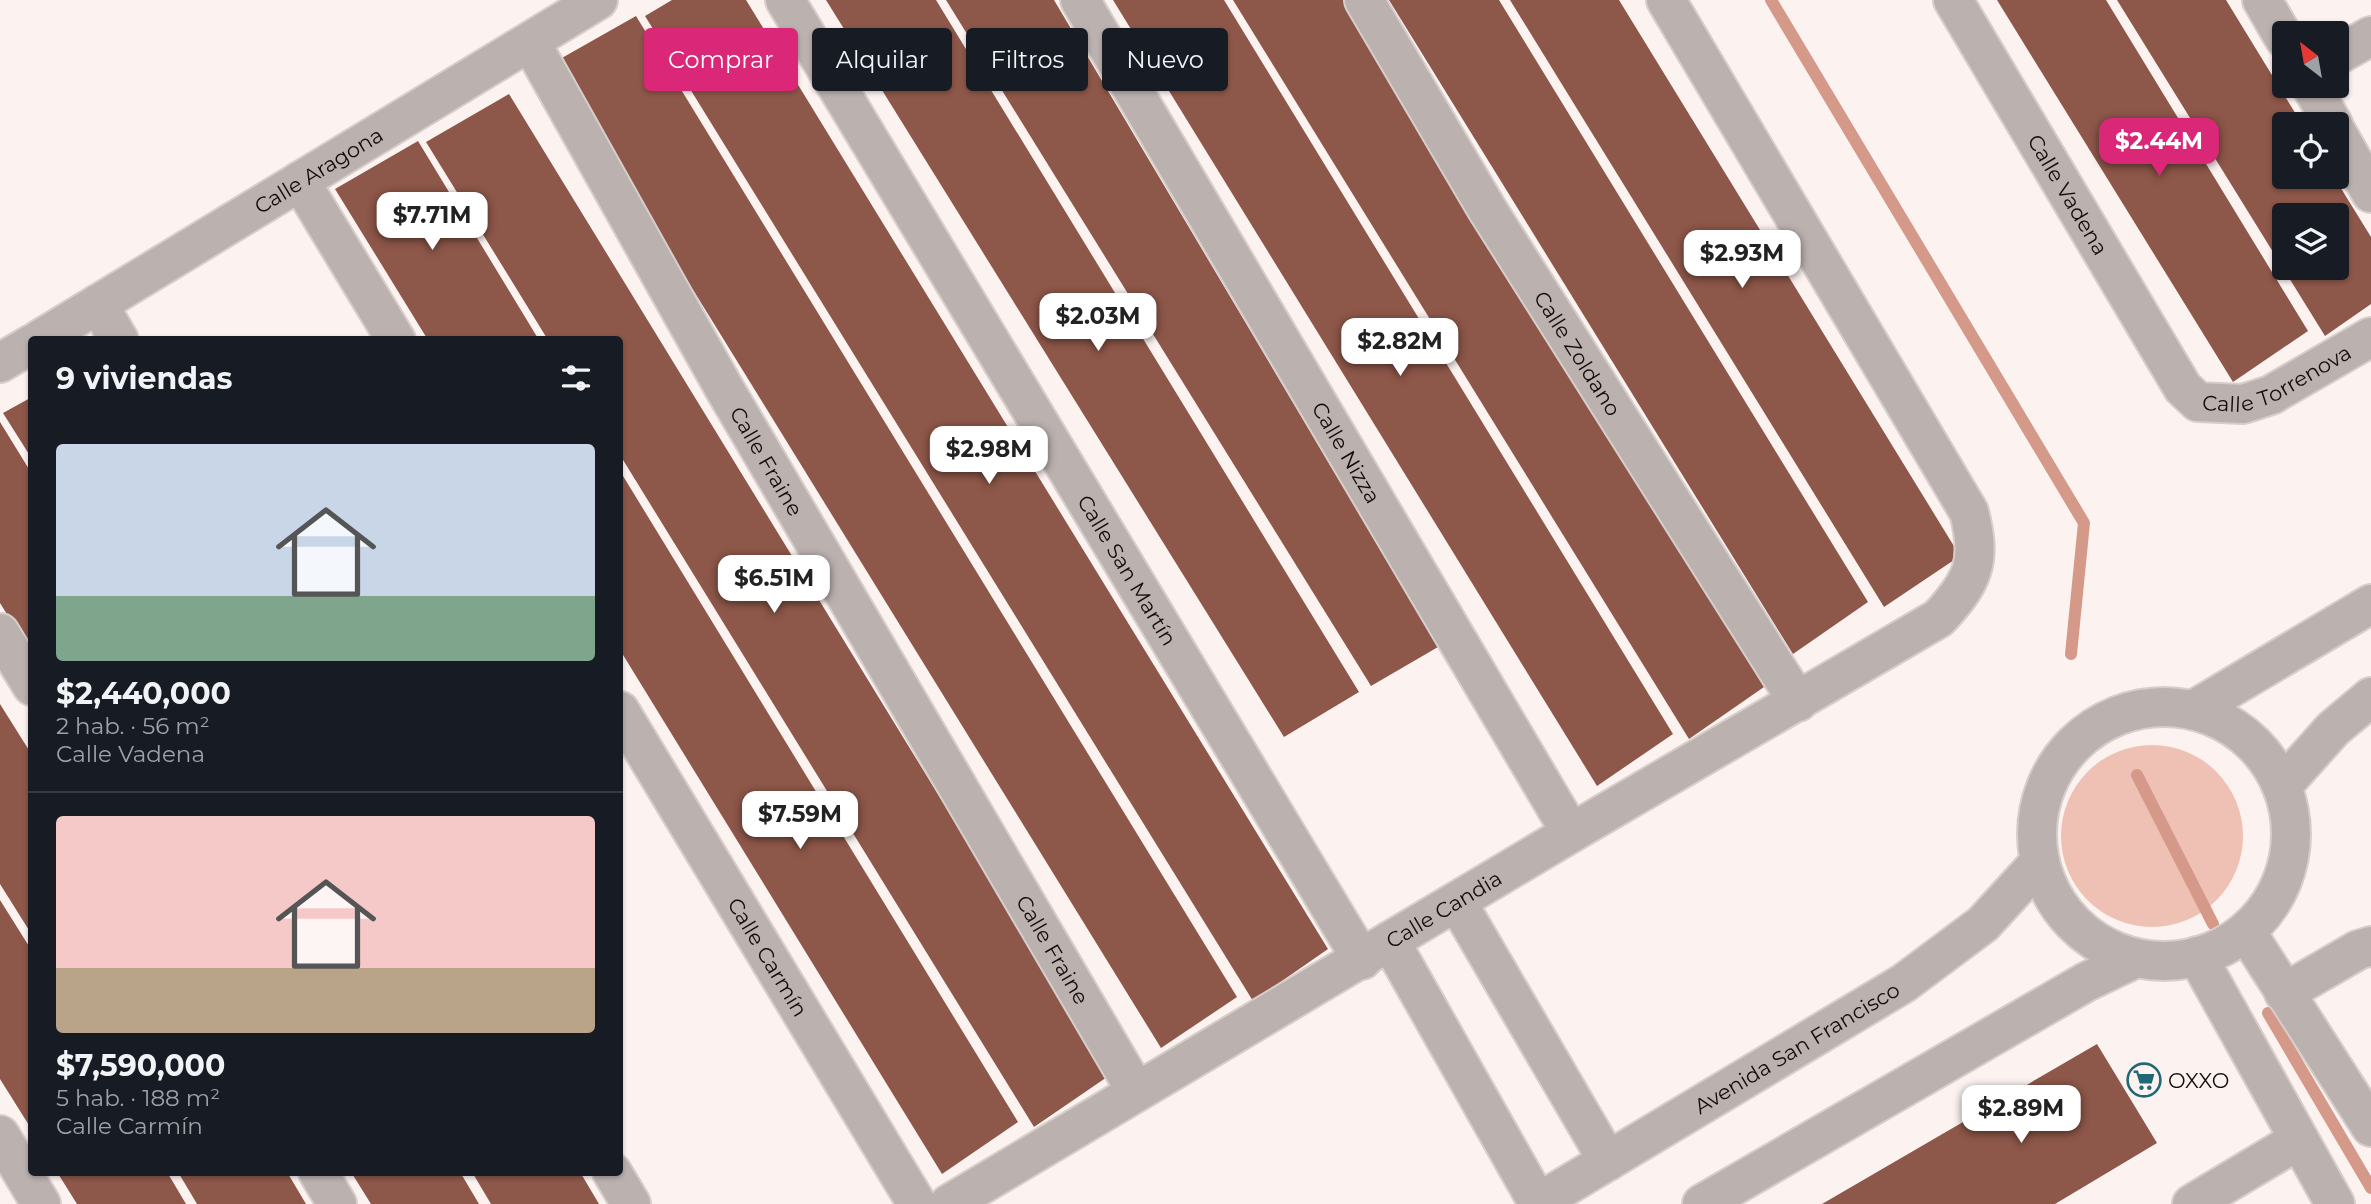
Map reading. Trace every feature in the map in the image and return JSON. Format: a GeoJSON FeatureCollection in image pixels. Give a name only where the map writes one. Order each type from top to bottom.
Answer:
{"type":"FeatureCollection","features":[{"type":"Feature","properties":{"kind":"street","name":"Calle Aragona"},"geometry":{"type":"LineString","coordinates":[[45,336],[598,0]]}},
{"type":"Feature","properties":{"kind":"street","name":"Calle San Martín"},"geometry":{"type":"LineString","coordinates":[[785,0],[1376,951],[1537,1203]]}},
{"type":"Feature","properties":{"kind":"street","name":"Calle Nizza"},"geometry":{"type":"LineString","coordinates":[[1080,0],[1571,833]]}},
{"type":"Feature","properties":{"kind":"street","name":"Calle Zoldano"},"geometry":{"type":"LineString","coordinates":[[1364,0],[1487,209],[1798,702]]}},
{"type":"Feature","properties":{"kind":"street","name":"Calle Candia"},"geometry":{"type":"LineString","coordinates":[[949,1204],[1571,833],[1939,618],[1961,594],[1973,572],[1976,539],[1969,512],[1666,0]]}},
{"type":"Feature","properties":{"kind":"street","name":"Calle Vadena"},"geometry":{"type":"LineString","coordinates":[[1953,0],[2183,388]]}},
{"type":"Feature","properties":{"kind":"street"},"geometry":{"type":"LineString","coordinates":[[2262,0],[2274,21]]}},
{"type":"Feature","properties":{"kind":"street"},"geometry":{"type":"LineString","coordinates":[[2349,49],[2371,36]]}},
{"type":"Feature","properties":{"kind":"street","name":"Calle Fraine"},"geometry":{"type":"LineString","coordinates":[[531,43],[724,388],[1136,1091]]}},
{"type":"Feature","properties":{"kind":"street"},"geometry":{"type":"LineString","coordinates":[[2349,154],[2371,193]]}},
{"type":"Feature","properties":{"kind":"street"},"geometry":{"type":"LineString","coordinates":[[300,181],[394,336]]}},
{"type":"Feature","properties":{"kind":"street"},"geometry":{"type":"LineString","coordinates":[[98,304],[117,336]]}},
{"type":"Feature","properties":{"kind":"street","name":"Calle Torrenova"},"geometry":{"type":"LineString","coordinates":[[2183,388],[2198,402],[2243,404],[2271,395],[2371,337]]}},
{"type":"Feature","properties":{"kind":"street"},"geometry":{"type":"LineString","coordinates":[[0,363],[28,346]]}},
{"type":"Feature","properties":{"kind":"street"},"geometry":{"type":"LineString","coordinates":[[2195,709],[2371,604]]}},
{"type":"Feature","properties":{"kind":"street"},"geometry":{"type":"LineString","coordinates":[[0,633],[28,679]]}},
{"type":"Feature","properties":{"kind":"street"},"geometry":{"type":"LineString","coordinates":[[2283,786],[2333,729],[2371,697]]}},
{"type":"Feature","properties":{"kind":"street"},"geometry":{"type":"LineString","coordinates":[[2169,707],[2195,709],[2241,732],[2265,757],[2283,786],[2291,828],[2286,870],[2267,909],[2247,933],[2197,956],[2171,962],[2134,959],[2096,943],[2066,917],[2038,864],[2036,841],[2041,799],[2059,761],[2090,731],[2127,712],[2169,707]]}},
{"type":"Feature","properties":{"kind":"street","name":"Calle Carmín"},"geometry":{"type":"LineString","coordinates":[[623,716],[917,1204]]}},
{"type":"Feature","properties":{"kind":"street","name":"Avenida San Francisco"},"geometry":{"type":"LineString","coordinates":[[1537,1203],[1904,983],[1983,924],[2038,864]]}},
{"type":"Feature","properties":{"kind":"street"},"geometry":{"type":"LineString","coordinates":[[1457,902],[1608,1161]]}},
{"type":"Feature","properties":{"kind":"street"},"geometry":{"type":"LineString","coordinates":[[2247,933],[2371,1126]]}},
{"type":"Feature","properties":{"kind":"street"},"geometry":{"type":"LineString","coordinates":[[2284,993],[2358,950],[2371,946]]}},
{"type":"Feature","properties":{"kind":"street"},"geometry":{"type":"LineString","coordinates":[[2197,956],[2335,1204]]}},
{"type":"Feature","properties":{"kind":"street"},"geometry":{"type":"LineString","coordinates":[[1702,1204],[2074,989],[2134,959]]}},
{"type":"Feature","properties":{"kind":"street"},"geometry":{"type":"LineString","coordinates":[[0,1135],[41,1204]]}},
{"type":"Feature","properties":{"kind":"street"},"geometry":{"type":"LineString","coordinates":[[2192,1204],[2298,1141]]}},
{"type":"Feature","properties":{"kind":"street"},"geometry":{"type":"LineString","coordinates":[[320,1176],[337,1204]]}},
{"type":"Feature","properties":{"kind":"street"},"geometry":{"type":"LineString","coordinates":[[614,1176],[631,1204]]}},
{"type":"Feature","properties":{"kind":"shaded area"},"geometry":{"type":"Polygon","coordinates":[[[2152,745],[2187,752],[2203,760],[2216,772],[2228,785],[2236,801],[2243,836],[2236,871],[2228,887],[2216,900],[2203,912],[2187,920],[2152,927],[2117,920],[2101,912],[2088,900],[2076,887],[2068,871],[2061,836],[2068,801],[2076,785],[2088,772],[2101,760],[2117,752],[2152,745]]]}},
{"type":"Feature","properties":{"kind":"building"},"geometry":{"type":"Polygon","coordinates":[[[672,0],[746,0],[763,28],[652,28],[645,16],[672,0]]]}},
{"type":"Feature","properties":{"kind":"building"},"geometry":{"type":"Polygon","coordinates":[[[826,0],[936,0],[966,49],[966,91],[992,91],[1359,692],[1284,737],[883,91],[952,91],[952,28],[843,28],[826,0]]]}},
{"type":"Feature","properties":{"kind":"building"},"geometry":{"type":"Polygon","coordinates":[[[946,0],[1054,0],[1071,28],[966,28],[966,32],[946,0]]]}},
{"type":"Feature","properties":{"kind":"building"},"geometry":{"type":"Polygon","coordinates":[[[1113,0],[1224,0],[1673,734],[1597,786],[1169,91],[1228,91],[1228,28],[1130,28],[1113,0]]]}},
{"type":"Feature","properties":{"kind":"building"},"geometry":{"type":"Polygon","coordinates":[[[1233,0],[1344,0],[1764,687],[1689,739],[1233,0]]]}},
{"type":"Feature","properties":{"kind":"building"},"geometry":{"type":"Polygon","coordinates":[[[1389,0],[1499,0],[1868,602],[1793,654],[1389,0]]]}},
{"type":"Feature","properties":{"kind":"building"},"geometry":{"type":"Polygon","coordinates":[[[1510,0],[1619,0],[1960,556],[1884,607],[1510,0]]]}},
{"type":"Feature","properties":{"kind":"building"},"geometry":{"type":"Polygon","coordinates":[[[1997,0],[2106,0],[2272,272],[2272,280],[2277,280],[2308,331],[2233,382],[1997,0]]]}},
{"type":"Feature","properties":{"kind":"building"},"geometry":{"type":"Polygon","coordinates":[[[2117,0],[2226,0],[2272,75],[2272,98],[2286,98],[2295,112],[2272,112],[2272,189],[2341,189],[2371,237],[2371,304],[2325,336],[2290,280],[2349,280],[2349,203],[2272,203],[2272,250],[2117,0]]]}},
{"type":"Feature","properties":{"kind":"building"},"geometry":{"type":"Polygon","coordinates":[[[636,16],[644,29],[644,91],[682,91],[1237,997],[1161,1048],[553,63],[636,16]]]}},
{"type":"Feature","properties":{"kind":"building"},"geometry":{"type":"Polygon","coordinates":[[[1088,57],[1102,81],[1102,91],[1108,91],[1438,647],[1371,686],[1002,91],[1088,91],[1088,57]]]}},
{"type":"Feature","properties":{"kind":"building"},"geometry":{"type":"Polygon","coordinates":[[[798,85],[1328,949],[1253,1001],[691,91],[798,91],[798,85]]]}},
{"type":"Feature","properties":{"kind":"building"},"geometry":{"type":"Polygon","coordinates":[[[509,94],[1110,1075],[1034,1127],[623,460],[623,336],[546,336],[426,142],[509,94]]]}},
{"type":"Feature","properties":{"kind":"building"},"geometry":{"type":"Polygon","coordinates":[[[418,141],[537,336],[426,336],[335,189],[418,141]]]}},
{"type":"Feature","properties":{"kind":"building"},"geometry":{"type":"Polygon","coordinates":[[[28,399],[28,453],[3,413],[28,399]]]}},
{"type":"Feature","properties":{"kind":"building"},"geometry":{"type":"Polygon","coordinates":[[[0,422],[28,468],[28,648],[0,603],[0,422]]]}},
{"type":"Feature","properties":{"kind":"building"},"geometry":{"type":"Polygon","coordinates":[[[623,476],[1018,1122],[942,1174],[623,655],[623,476]]]}},
{"type":"Feature","properties":{"kind":"building"},"geometry":{"type":"Polygon","coordinates":[[[0,704],[28,749],[28,929],[0,884],[0,704]]]}},
{"type":"Feature","properties":{"kind":"building"},"geometry":{"type":"Polygon","coordinates":[[[0,900],[28,945],[28,1124],[0,1079],[0,900]]]}},
{"type":"Feature","properties":{"kind":"building"},"geometry":{"type":"Polygon","coordinates":[[[2097,1044],[2157,1143],[2055,1204],[1822,1204],[2097,1044]]]}},
{"type":"Feature","properties":{"kind":"building"},"geometry":{"type":"Polygon","coordinates":[[[60,1176],[169,1176],[186,1204],[77,1204],[60,1176]]]}},
{"type":"Feature","properties":{"kind":"building"},"geometry":{"type":"Polygon","coordinates":[[[180,1176],[289,1176],[306,1204],[197,1204],[180,1176]]]}},
{"type":"Feature","properties":{"kind":"building"},"geometry":{"type":"Polygon","coordinates":[[[354,1176],[462,1176],[479,1204],[371,1204],[354,1176]]]}},
{"type":"Feature","properties":{"kind":"building"},"geometry":{"type":"Polygon","coordinates":[[[474,1176],[582,1176],[599,1204],[491,1204],[474,1176]]]}},
{"type":"Feature","properties":{"kind":"waterway"},"geometry":{"type":"LineString","coordinates":[[1771,0],[2084,523],[2071,654]]}},
{"type":"Feature","properties":{"kind":"waterway"},"geometry":{"type":"LineString","coordinates":[[2137,775],[2213,924]]}},
{"type":"Feature","properties":{"kind":"waterway"},"geometry":{"type":"LineString","coordinates":[[2268,1013],[2371,1188]]}},
{"type":"Feature","properties":{"kind":"place","name":"OXXO"},"geometry":{"type":"Point","coordinates":[2144,1080]}}]}
